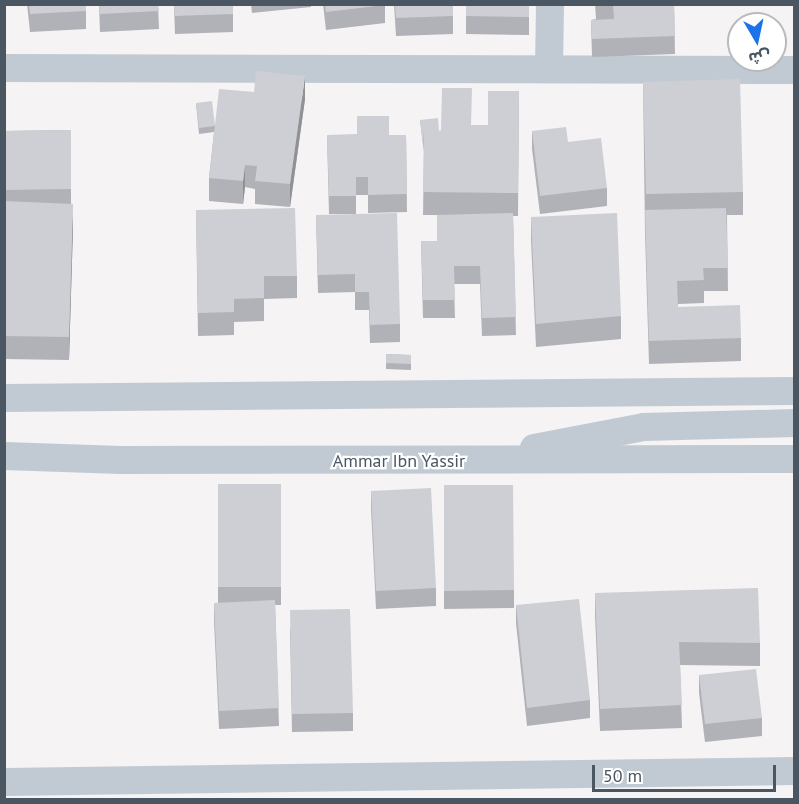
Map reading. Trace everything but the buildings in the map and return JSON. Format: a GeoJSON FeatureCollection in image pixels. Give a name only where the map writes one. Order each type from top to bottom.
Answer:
{"type":"FeatureCollection","features":[{"type":"Feature","properties":{"kind":"street"},"geometry":{"type":"LineString","coordinates":[[549,4],[549,69]]}},
{"type":"Feature","properties":{"kind":"street"},"geometry":{"type":"LineString","coordinates":[[4,68],[795,70]]}},
{"type":"Feature","properties":{"kind":"street"},"geometry":{"type":"LineString","coordinates":[[4,398],[795,391]]}},
{"type":"Feature","properties":{"kind":"street"},"geometry":{"type":"LineString","coordinates":[[4,410],[123,396]]}},
{"type":"Feature","properties":{"kind":"street"},"geometry":{"type":"LineString","coordinates":[[467,461],[644,427],[795,423]]}},
{"type":"Feature","properties":{"kind":"street","name":"Ammar Ibn Yassir"},"geometry":{"type":"LineString","coordinates":[[4,456],[467,461],[795,459]]}},
{"type":"Feature","properties":{"kind":"street"},"geometry":{"type":"LineString","coordinates":[[4,782],[290,789],[795,771]]}}]}
